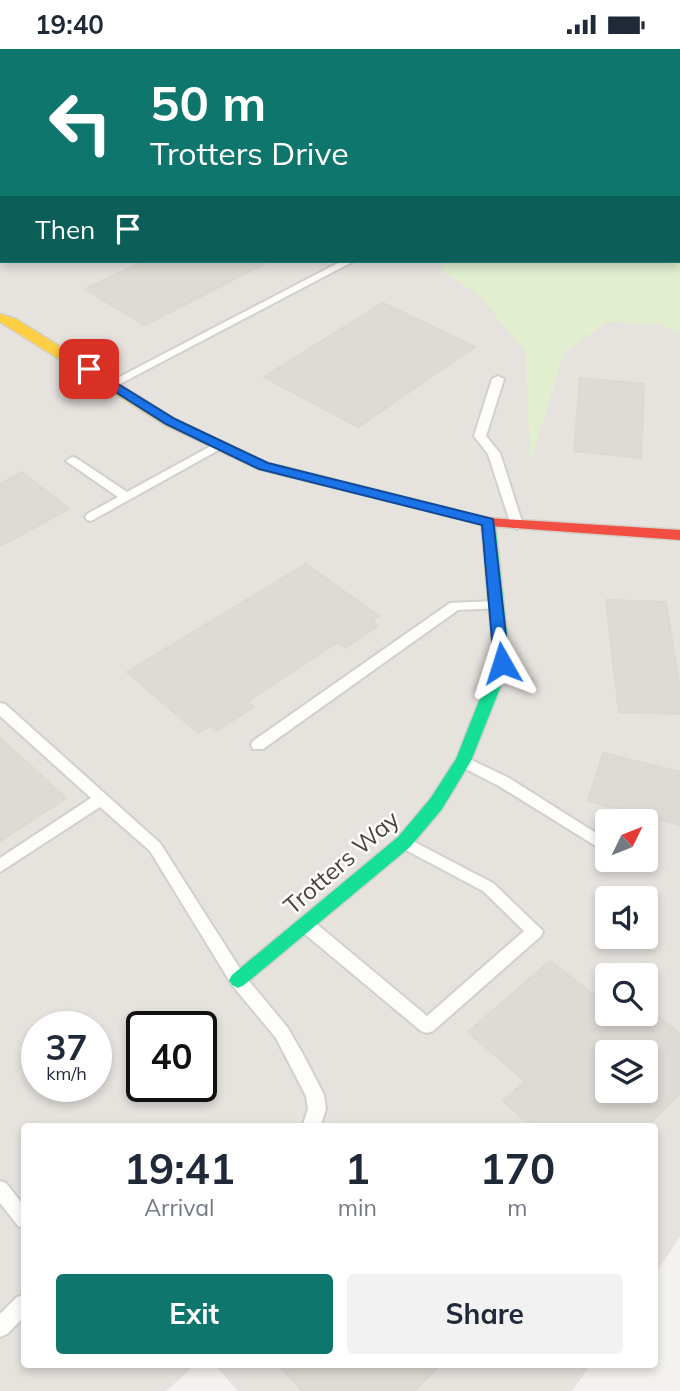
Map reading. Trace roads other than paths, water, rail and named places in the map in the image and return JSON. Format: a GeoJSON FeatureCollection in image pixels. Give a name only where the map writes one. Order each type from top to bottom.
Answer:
{"type":"FeatureCollection","features":[{"type":"Feature","properties":{"kind":"street"},"geometry":{"type":"LineString","coordinates":[[0,318],[12,322],[170,422],[263,466],[488,522],[680,535]]}},
{"type":"Feature","properties":{"kind":"street","name":"Trotters Way"},"geometry":{"type":"LineString","coordinates":[[238,980],[404,842],[436,804],[463,761],[502,663],[488,522]]}},
{"type":"Feature","properties":{"kind":"lane"},"geometry":{"type":"LineString","coordinates":[[112,384],[345,263]]}},
{"type":"Feature","properties":{"kind":"lane"},"geometry":{"type":"LineString","coordinates":[[498,379],[480,436],[494,453],[517,525]]}},
{"type":"Feature","properties":{"kind":"lane"},"geometry":{"type":"LineString","coordinates":[[91,517],[220,445]]}},
{"type":"Feature","properties":{"kind":"lane"},"geometry":{"type":"LineString","coordinates":[[72,461],[126,497]]}},
{"type":"Feature","properties":{"kind":"lane"},"geometry":{"type":"LineString","coordinates":[[258,745],[455,607],[496,605]]}},
{"type":"Feature","properties":{"kind":"lane"},"geometry":{"type":"LineString","coordinates":[[0,708],[155,847],[238,980],[282,1033],[315,1095],[317,1109],[312,1123]]}},
{"type":"Feature","properties":{"kind":"lane"},"geometry":{"type":"LineString","coordinates":[[463,761],[504,782],[595,839]]}},
{"type":"Feature","properties":{"kind":"lane"},"geometry":{"type":"LineString","coordinates":[[0,866],[101,799]]}},
{"type":"Feature","properties":{"kind":"lane"},"geometry":{"type":"LineString","coordinates":[[305,925],[427,1025],[535,931],[488,887],[404,842]]}},
{"type":"Feature","properties":{"kind":"lane"},"geometry":{"type":"LineString","coordinates":[[0,1189],[21,1216]]}},
{"type":"Feature","properties":{"kind":"lane"},"geometry":{"type":"LineString","coordinates":[[0,1327],[21,1307]]}}]}
